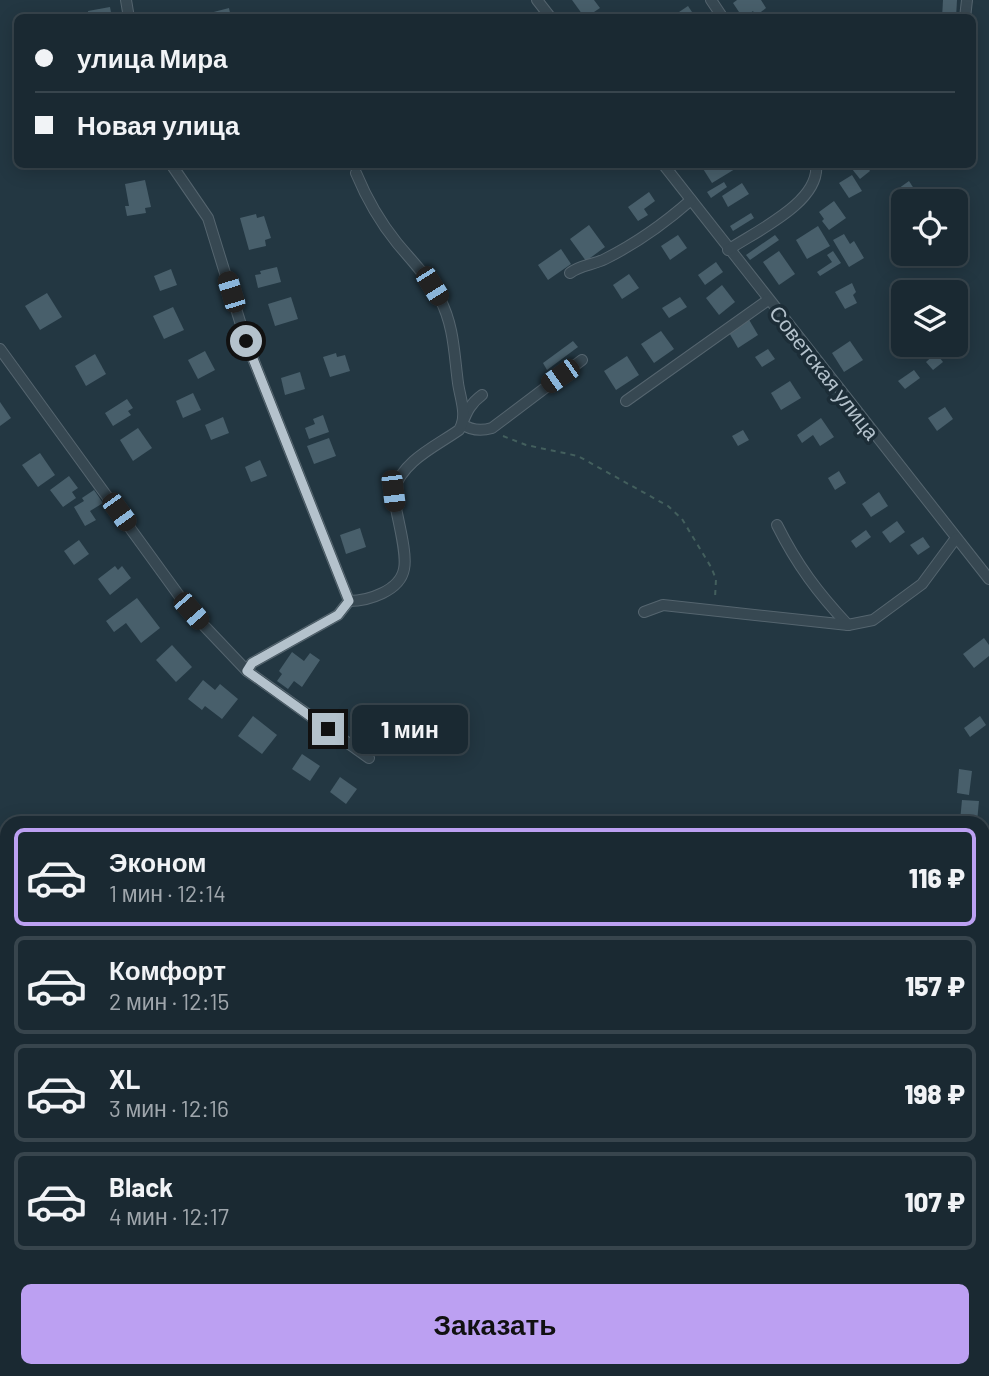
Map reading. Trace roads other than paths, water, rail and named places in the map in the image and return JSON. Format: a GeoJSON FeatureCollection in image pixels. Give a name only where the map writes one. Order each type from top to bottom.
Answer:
{"type":"FeatureCollection","features":[{"type":"Feature","properties":{"kind":"street"},"geometry":{"type":"LineString","coordinates":[[537,0],[548,14]]}},
{"type":"Feature","properties":{"kind":"street"},"geometry":{"type":"LineString","coordinates":[[174,168],[208,218],[246,341],[349,601]]}},
{"type":"Feature","properties":{"kind":"street","name":"Советская улица"},"geometry":{"type":"LineString","coordinates":[[666,168],[956,538],[987,573]]}},
{"type":"Feature","properties":{"kind":"street"},"geometry":{"type":"LineString","coordinates":[[728,250],[803,201],[814,186],[816,168]]}},
{"type":"Feature","properties":{"kind":"street"},"geometry":{"type":"LineString","coordinates":[[356,173],[365,194],[394,239],[424,274],[440,299],[454,337],[458,385],[463,405],[462,424]]}},
{"type":"Feature","properties":{"kind":"street"},"geometry":{"type":"LineString","coordinates":[[570,273],[577,267],[594,264],[611,256],[691,200]]}},
{"type":"Feature","properties":{"kind":"street"},"geometry":{"type":"LineString","coordinates":[[626,401],[768,300]]}},
{"type":"Feature","properties":{"kind":"street"},"geometry":{"type":"LineString","coordinates":[[0,349],[191,611],[247,671],[369,758]]}},
{"type":"Feature","properties":{"kind":"street"},"geometry":{"type":"LineString","coordinates":[[462,424],[477,430],[492,428],[582,360]]}},
{"type":"Feature","properties":{"kind":"street"},"geometry":{"type":"LineString","coordinates":[[247,671],[252,663],[338,615],[349,601],[382,593],[400,578],[404,562],[393,491],[396,482],[412,462],[458,430],[471,403],[482,395]]}},
{"type":"Feature","properties":{"kind":"street"},"geometry":{"type":"LineString","coordinates":[[777,525],[792,555],[814,588],[848,625]]}},
{"type":"Feature","properties":{"kind":"street"},"geometry":{"type":"LineString","coordinates":[[645,612],[663,605],[848,625],[873,620],[922,584],[956,538]]}}]}
